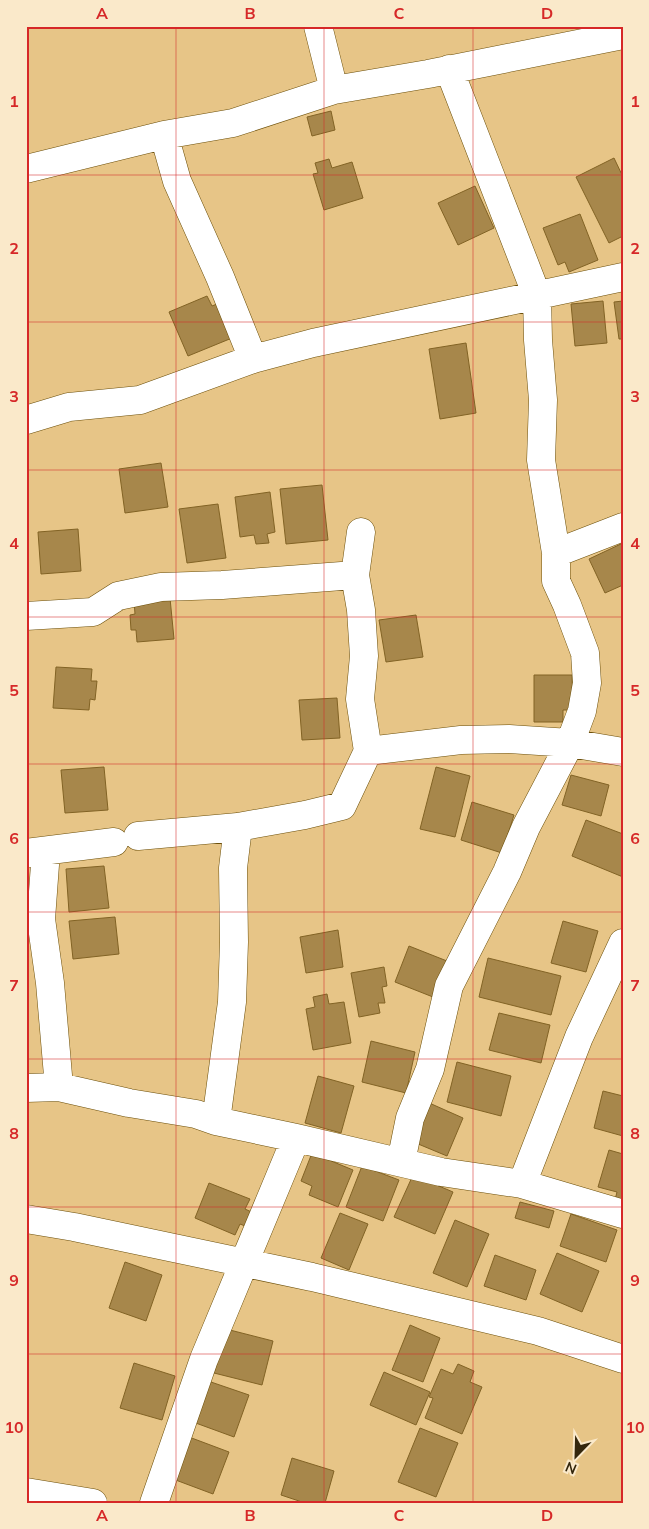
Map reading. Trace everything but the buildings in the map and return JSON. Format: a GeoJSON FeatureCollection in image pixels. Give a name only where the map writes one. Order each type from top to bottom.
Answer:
{"type":"FeatureCollection","features":[{"type":"Feature","properties":{"kind":"street"},"geometry":{"type":"LineString","coordinates":[[318,26],[334,90]]}},
{"type":"Feature","properties":{"kind":"street"},"geometry":{"type":"LineString","coordinates":[[26,169],[164,135],[233,123],[334,90],[428,74],[623,35]]}},
{"type":"Feature","properties":{"kind":"street"},"geometry":{"type":"LineString","coordinates":[[400,1162],[410,1118],[430,1069],[449,986],[507,872],[526,827],[570,743],[582,711],[587,683],[585,653],[568,605],[556,581],[556,553],[541,460],[543,400],[538,340],[537,296],[449,69]]}},
{"type":"Feature","properties":{"kind":"street"},"geometry":{"type":"LineString","coordinates":[[164,135],[177,181],[220,277],[253,359]]}},
{"type":"Feature","properties":{"kind":"street"},"geometry":{"type":"LineString","coordinates":[[26,420],[69,407],[140,400],[253,359],[313,343],[623,277]]}},
{"type":"Feature","properties":{"kind":"street"},"geometry":{"type":"LineString","coordinates":[[556,553],[623,527]]}},
{"type":"Feature","properties":{"kind":"street"},"geometry":{"type":"LineString","coordinates":[[58,1087],[50,983],[41,919],[36,852],[126,839],[238,827],[342,806],[368,752],[360,699],[364,656],[361,610],[355,575],[361,532]]}},
{"type":"Feature","properties":{"kind":"street"},"geometry":{"type":"LineString","coordinates":[[26,616],[93,612],[118,596],[161,587],[355,575]]}},
{"type":"Feature","properties":{"kind":"street"},"geometry":{"type":"LineString","coordinates":[[368,752],[461,740],[509,739],[570,743],[623,752]]}},
{"type":"Feature","properties":{"kind":"street"},"geometry":{"type":"LineString","coordinates":[[216,1121],[232,1002],[234,942],[233,868],[238,827]]}},
{"type":"Feature","properties":{"kind":"street"},"geometry":{"type":"LineString","coordinates":[[522,1184],[579,1038],[623,943]]}},
{"type":"Feature","properties":{"kind":"street"},"geometry":{"type":"LineString","coordinates":[[26,1088],[58,1087],[129,1103],[196,1114],[216,1121],[441,1172],[522,1184],[623,1214]]}},
{"type":"Feature","properties":{"kind":"street"},"geometry":{"type":"LineString","coordinates":[[154,1503],[204,1359],[296,1138]]}},
{"type":"Feature","properties":{"kind":"street"},"geometry":{"type":"LineString","coordinates":[[26,1219],[74,1227],[312,1277],[538,1331],[623,1359]]}},
{"type":"Feature","properties":{"kind":"street"},"geometry":{"type":"LineString","coordinates":[[26,1492],[93,1503]]}}]}
